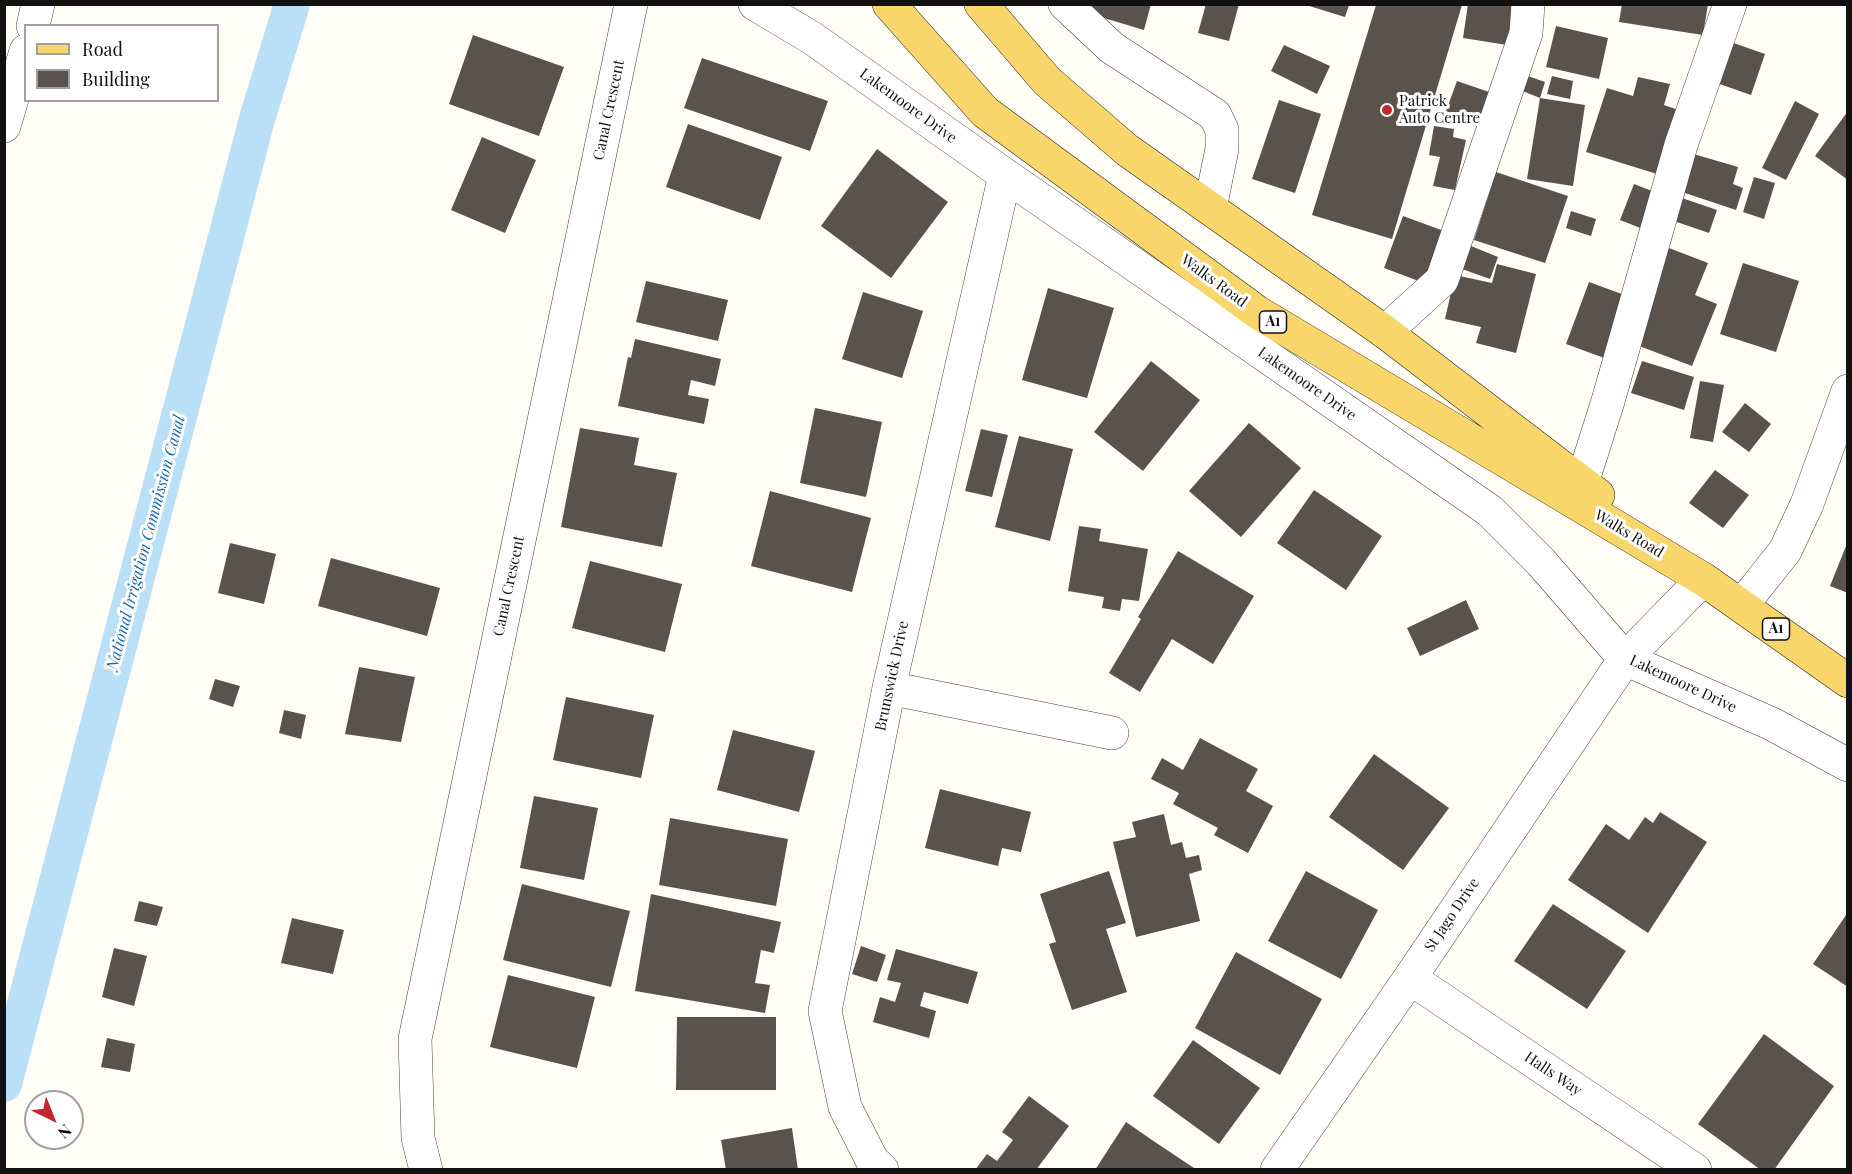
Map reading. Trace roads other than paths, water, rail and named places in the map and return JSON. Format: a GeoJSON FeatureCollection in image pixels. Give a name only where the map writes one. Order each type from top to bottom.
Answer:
{"type":"FeatureCollection","features":[{"type":"Feature","properties":{"kind":"main road","name":"Walks Road"},"geometry":{"type":"LineString","coordinates":[[889,4],[985,112],[1257,312],[1703,579],[1848,681]]}},
{"type":"Feature","properties":{"kind":"main road","name":"Walks Road"},"geometry":{"type":"LineString","coordinates":[[981,4],[1047,81],[1127,150],[1385,332],[1703,579]]}},
{"type":"Feature","properties":{"kind":"street"},"geometry":{"type":"LineString","coordinates":[[33,24],[38,4]]}},
{"type":"Feature","properties":{"kind":"street","name":"Canal Crescent"},"geometry":{"type":"LineString","coordinates":[[426,1170],[418,1138],[415,1039],[631,4]]}},
{"type":"Feature","properties":{"kind":"street","name":"Lakemoore Drive"},"geometry":{"type":"LineString","coordinates":[[755,4],[812,38],[1005,175],[1490,511],[1541,562],[1625,659],[1772,724],[1848,765]]}},
{"type":"Feature","properties":{"kind":"street"},"geometry":{"type":"LineString","coordinates":[[1065,4],[1112,48],[1215,115],[1222,130],[1222,149],[1210,208]]}},
{"type":"Feature","properties":{"kind":"street"},"geometry":{"type":"LineString","coordinates":[[1385,332],[1442,280],[1526,33],[1528,4]]}},
{"type":"Feature","properties":{"kind":"street"},"geometry":{"type":"LineString","coordinates":[[1582,483],[1681,146],[1730,4]]}},
{"type":"Feature","properties":{"kind":"street"},"geometry":{"type":"LineString","coordinates":[[4,126],[24,58]]}},
{"type":"Feature","properties":{"kind":"street","name":"Brunswick Drive"},"geometry":{"type":"LineString","coordinates":[[882,1170],[872,1160],[845,1107],[825,1011],[888,688],[1005,175]]}},
{"type":"Feature","properties":{"kind":"street"},"geometry":{"type":"LineString","coordinates":[[1743,605],[1785,551],[1807,504],[1848,391]]}},
{"type":"Feature","properties":{"kind":"street","name":"St Jago Drive"},"geometry":{"type":"LineString","coordinates":[[1277,1170],[1410,978],[1625,659],[1703,579]]}},
{"type":"Feature","properties":{"kind":"street"},"geometry":{"type":"LineString","coordinates":[[888,688],[1112,733]]}},
{"type":"Feature","properties":{"kind":"street","name":"Halls Way"},"geometry":{"type":"LineString","coordinates":[[1410,978],[1695,1170]]}},
{"type":"Feature","properties":{"kind":"waterway","name":"National Irrigation Commission Canal"},"geometry":{"type":"LineString","coordinates":[[4,1084],[257,119],[292,4]]}},
{"type":"Feature","properties":{"kind":"place","name":"Patrick Auto Centre"},"geometry":{"type":"Point","coordinates":[1387,110]}}]}
